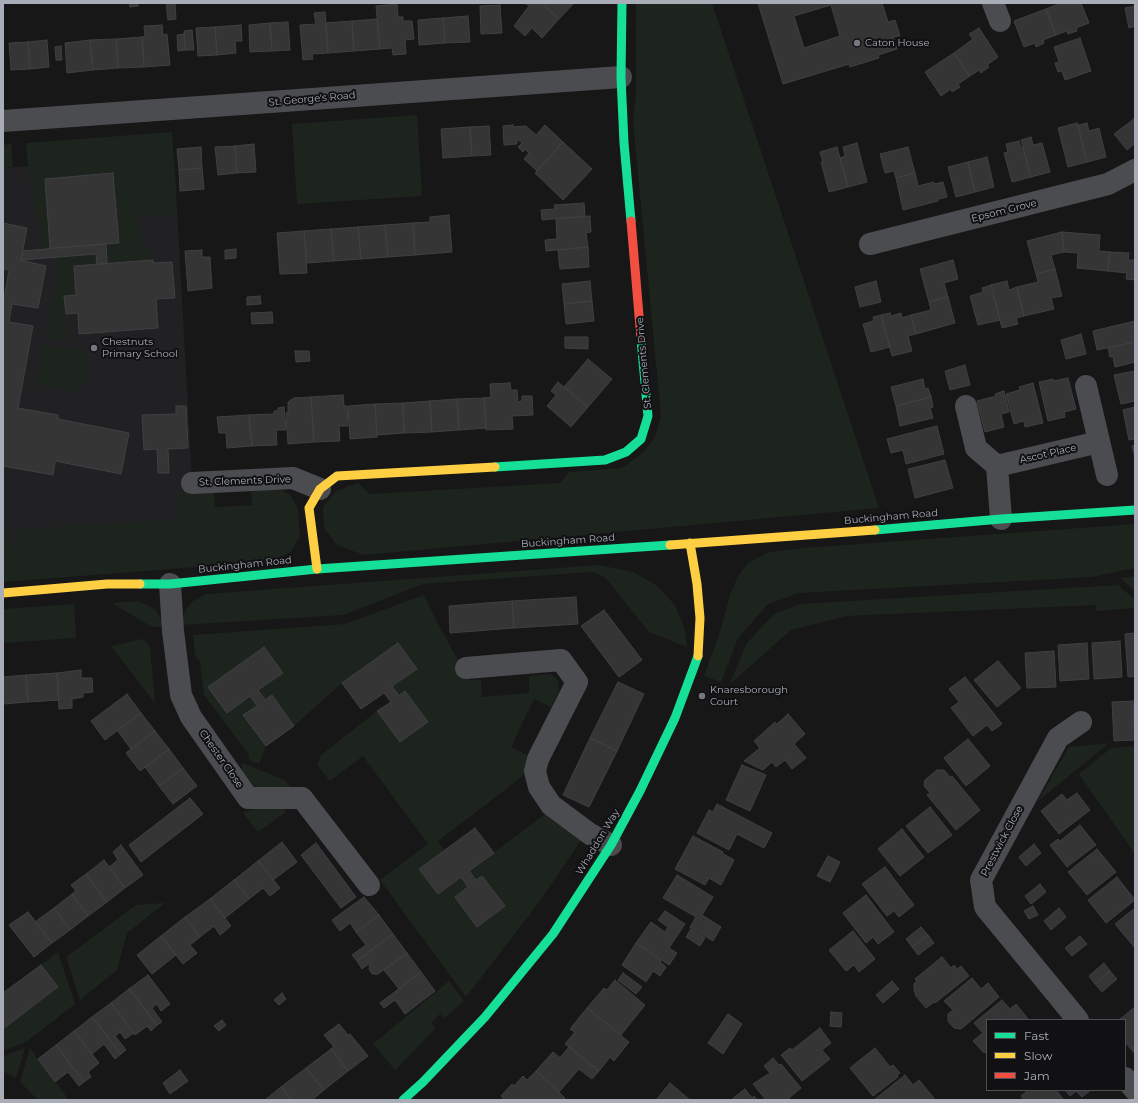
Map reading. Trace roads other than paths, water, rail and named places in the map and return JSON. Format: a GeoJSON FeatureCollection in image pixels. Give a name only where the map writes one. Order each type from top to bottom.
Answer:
{"type":"FeatureCollection","features":[{"type":"Feature","properties":{"kind":"street","name":"St. Clements Drive"},"geometry":{"type":"LineString","coordinates":[[317,569],[309,508],[320,489],[337,476],[605,460],[626,452],[641,439],[648,416],[624,143],[622,3]]}},
{"type":"Feature","properties":{"kind":"street","name":"St. George's Road"},"geometry":{"type":"LineString","coordinates":[[3,122],[622,77]]}},
{"type":"Feature","properties":{"kind":"street","name":"Epsom Grove"},"geometry":{"type":"LineString","coordinates":[[870,244],[1108,184],[1135,170]]}},
{"type":"Feature","properties":{"kind":"street"},"geometry":{"type":"LineString","coordinates":[[1086,386],[1107,475]]}},
{"type":"Feature","properties":{"kind":"street"},"geometry":{"type":"LineString","coordinates":[[966,406],[976,448],[997,466],[1001,519]]}},
{"type":"Feature","properties":{"kind":"street","name":"Ascot Place"},"geometry":{"type":"LineString","coordinates":[[997,466],[1099,442]]}},
{"type":"Feature","properties":{"kind":"street","name":"St. Clements Drive"},"geometry":{"type":"LineString","coordinates":[[192,483],[293,478],[320,489]]}},
{"type":"Feature","properties":{"kind":"street","name":"Buckingham Road"},"geometry":{"type":"LineString","coordinates":[[3,592],[107,584],[170,584],[317,569],[799,536],[1001,519],[1135,510]]}},
{"type":"Feature","properties":{"kind":"street","name":"Whaddon Way"},"geometry":{"type":"LineString","coordinates":[[403,1100],[423,1082],[485,1017],[554,934],[611,845],[640,791],[676,718],[698,656],[700,618],[697,584],[690,543]]}},
{"type":"Feature","properties":{"kind":"street","name":"Chester Close"},"geometry":{"type":"LineString","coordinates":[[170,584],[181,695],[190,717],[248,798],[302,798],[369,885]]}},
{"type":"Feature","properties":{"kind":"street"},"geometry":{"type":"LineString","coordinates":[[466,668],[561,660],[577,682],[538,759],[535,771],[540,787],[551,805],[590,834],[611,845]]}},
{"type":"Feature","properties":{"kind":"street","name":"Prestwick Close"},"geometry":{"type":"LineString","coordinates":[[1077,1019],[985,907],[981,880],[1058,738],[1081,722]]}},
{"type":"Feature","properties":{"kind":"street"},"geometry":{"type":"LineString","coordinates":[[1126,1079],[1135,1090]]}},
{"type":"Feature","properties":{"kind":"place","name":"Caton House"},"geometry":{"type":"Point","coordinates":[857,43]}},
{"type":"Feature","properties":{"kind":"place","name":"Chestnuts Primary School"},"geometry":{"type":"Point","coordinates":[94,348]}},
{"type":"Feature","properties":{"kind":"place","name":"Knaresborough Court"},"geometry":{"type":"Point","coordinates":[702,696]}}]}
